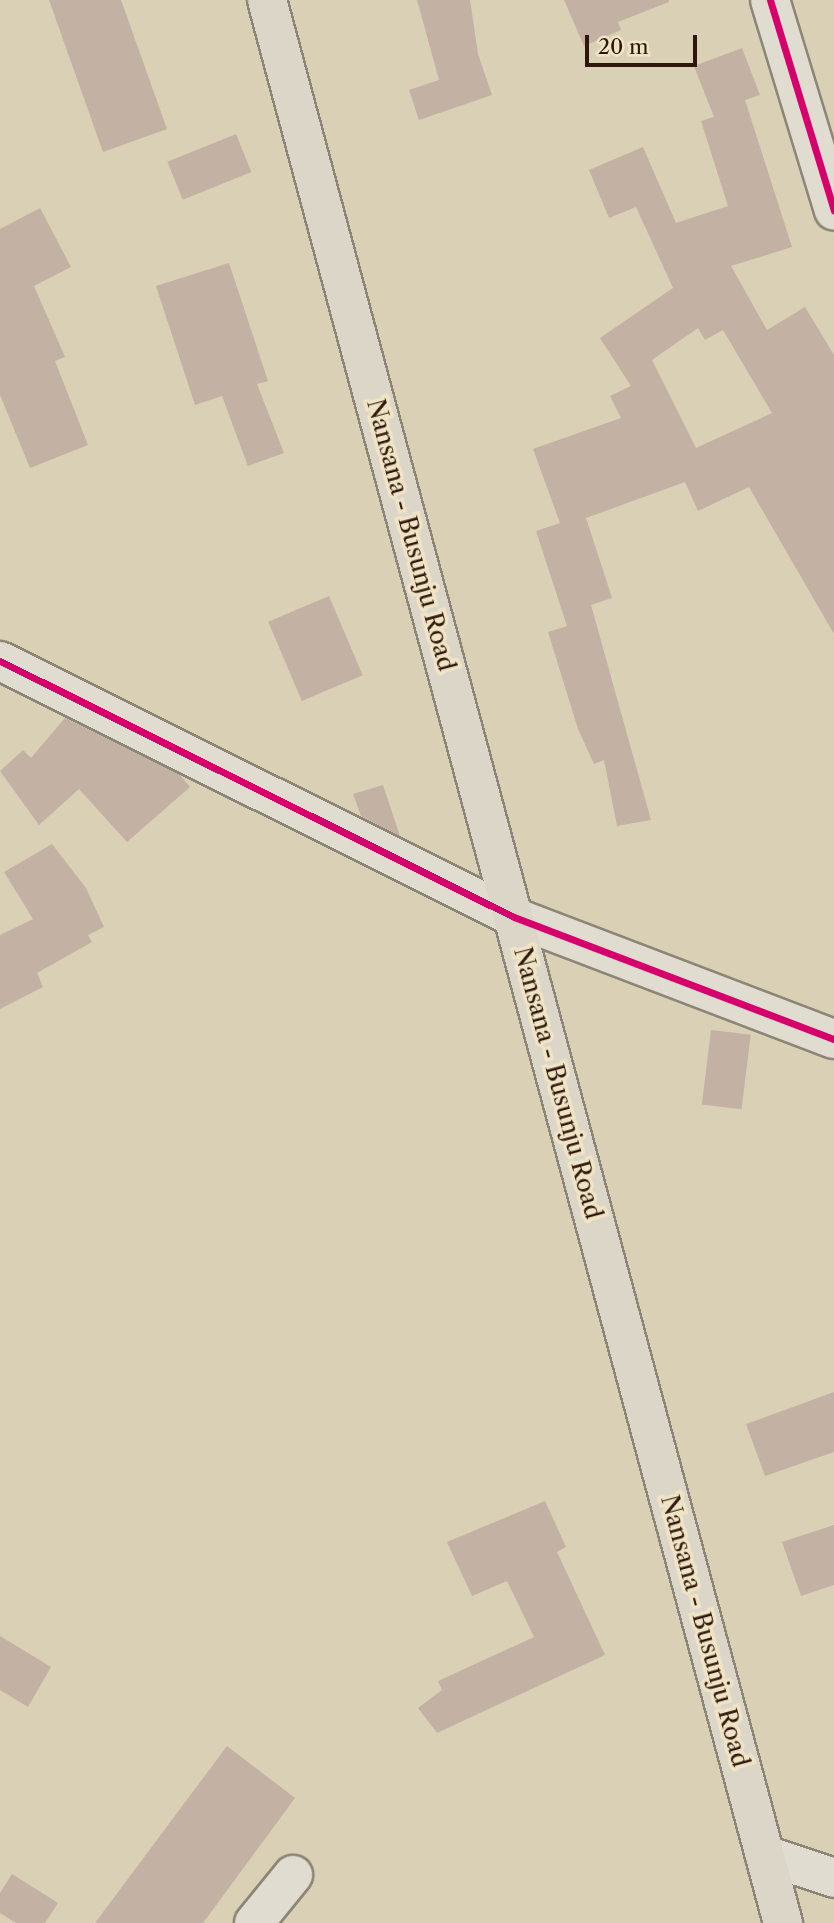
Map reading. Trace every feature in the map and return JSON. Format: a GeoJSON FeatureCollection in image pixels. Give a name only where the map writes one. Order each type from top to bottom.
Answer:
{"type":"FeatureCollection","features":[{"type":"Feature","properties":{"kind":"main road","name":"Nansana - Busunju Road"},"geometry":{"type":"LineString","coordinates":[[267,0],[783,1923]]}},
{"type":"Feature","properties":{"kind":"street"},"geometry":{"type":"LineString","coordinates":[[769,0],[834,210]]}},
{"type":"Feature","properties":{"kind":"street"},"geometry":{"type":"LineString","coordinates":[[0,661],[514,917],[834,1039]]}},
{"type":"Feature","properties":{"kind":"street"},"geometry":{"type":"LineString","coordinates":[[765,1855],[834,1878]]}},
{"type":"Feature","properties":{"kind":"street"},"geometry":{"type":"LineString","coordinates":[[254,1923],[293,1875]]}},
{"type":"Feature","properties":{"kind":"building"},"geometry":{"type":"Polygon","coordinates":[[[49,0],[121,0],[167,129],[103,152],[49,0]]]}},
{"type":"Feature","properties":{"kind":"building"},"geometry":{"type":"Polygon","coordinates":[[[417,0],[470,0],[478,54],[492,95],[419,120],[409,90],[439,80],[417,0]]]}},
{"type":"Feature","properties":{"kind":"building"},"geometry":{"type":"Polygon","coordinates":[[[564,0],[669,2],[618,22],[621,30],[584,46],[564,0]]]}},
{"type":"Feature","properties":{"kind":"building"},"geometry":{"type":"Polygon","coordinates":[[[742,48],[760,95],[745,100],[792,247],[731,266],[767,330],[805,307],[834,355],[834,634],[749,487],[698,511],[685,482],[586,518],[612,598],[591,605],[651,820],[617,826],[604,760],[594,764],[578,729],[548,632],[567,626],[536,531],[560,523],[533,449],[621,418],[610,396],[631,386],[600,338],[673,288],[636,207],[609,218],[589,170],[643,147],[676,223],[728,206],[701,121],[714,117],[694,66],[742,48]],[[698,328],[652,360],[696,448],[772,413],[723,330],[705,340],[698,328]]]}},
{"type":"Feature","properties":{"kind":"building"},"geometry":{"type":"Polygon","coordinates":[[[236,134],[251,172],[183,200],[167,162],[236,134]]]}},
{"type":"Feature","properties":{"kind":"building"},"geometry":{"type":"Polygon","coordinates":[[[40,208],[71,267],[34,286],[65,357],[55,361],[88,445],[30,468],[0,395],[0,229],[40,208]]]}},
{"type":"Feature","properties":{"kind":"building"},"geometry":{"type":"Polygon","coordinates":[[[229,263],[268,381],[257,384],[284,453],[248,466],[222,396],[195,405],[156,286],[229,263]]]}},
{"type":"Feature","properties":{"kind":"building"},"geometry":{"type":"Polygon","coordinates":[[[329,596],[363,675],[302,701],[268,622],[329,596]]]}},
{"type":"Feature","properties":{"kind":"building"},"geometry":{"type":"Polygon","coordinates":[[[65,718],[179,774],[190,787],[127,842],[79,789],[39,825],[0,771],[23,750],[31,758],[65,718]]]}},
{"type":"Feature","properties":{"kind":"building"},"geometry":{"type":"Polygon","coordinates":[[[383,785],[400,836],[361,816],[353,794],[383,785]]]}},
{"type":"Feature","properties":{"kind":"building"},"geometry":{"type":"Polygon","coordinates":[[[52,844],[86,888],[104,927],[88,935],[92,942],[37,973],[43,987],[0,1009],[0,935],[33,919],[4,872],[52,844]]]}},
{"type":"Feature","properties":{"kind":"building"},"geometry":{"type":"Polygon","coordinates":[[[711,1030],[751,1035],[742,1109],[702,1104],[711,1030]]]}},
{"type":"Feature","properties":{"kind":"building"},"geometry":{"type":"Polygon","coordinates":[[[834,1392],[834,1452],[765,1476],[746,1424],[834,1392]]]}},
{"type":"Feature","properties":{"kind":"building"},"geometry":{"type":"Polygon","coordinates":[[[545,1501],[566,1547],[557,1552],[605,1655],[437,1733],[418,1708],[442,1690],[438,1681],[534,1637],[507,1581],[472,1596],[447,1542],[545,1501]]]}},
{"type":"Feature","properties":{"kind":"building"},"geometry":{"type":"Polygon","coordinates":[[[834,1525],[834,1585],[801,1596],[782,1542],[834,1525]]]}},
{"type":"Feature","properties":{"kind":"building"},"geometry":{"type":"Polygon","coordinates":[[[0,1636],[51,1667],[28,1707],[0,1690],[0,1636]]]}},
{"type":"Feature","properties":{"kind":"building"},"geometry":{"type":"Polygon","coordinates":[[[227,1746],[295,1798],[203,1923],[95,1923],[227,1746]]]}},
{"type":"Feature","properties":{"kind":"building"},"geometry":{"type":"Polygon","coordinates":[[[12,1874],[58,1903],[45,1923],[16,1923],[0,1913],[0,1893],[12,1874]]]}},
{"type":"Feature","properties":{"kind":"cycle path"},"geometry":{"type":"LineString","coordinates":[[770,0],[834,210]]}},
{"type":"Feature","properties":{"kind":"cycle path"},"geometry":{"type":"LineString","coordinates":[[0,661],[514,917],[834,1039]]}}]}
